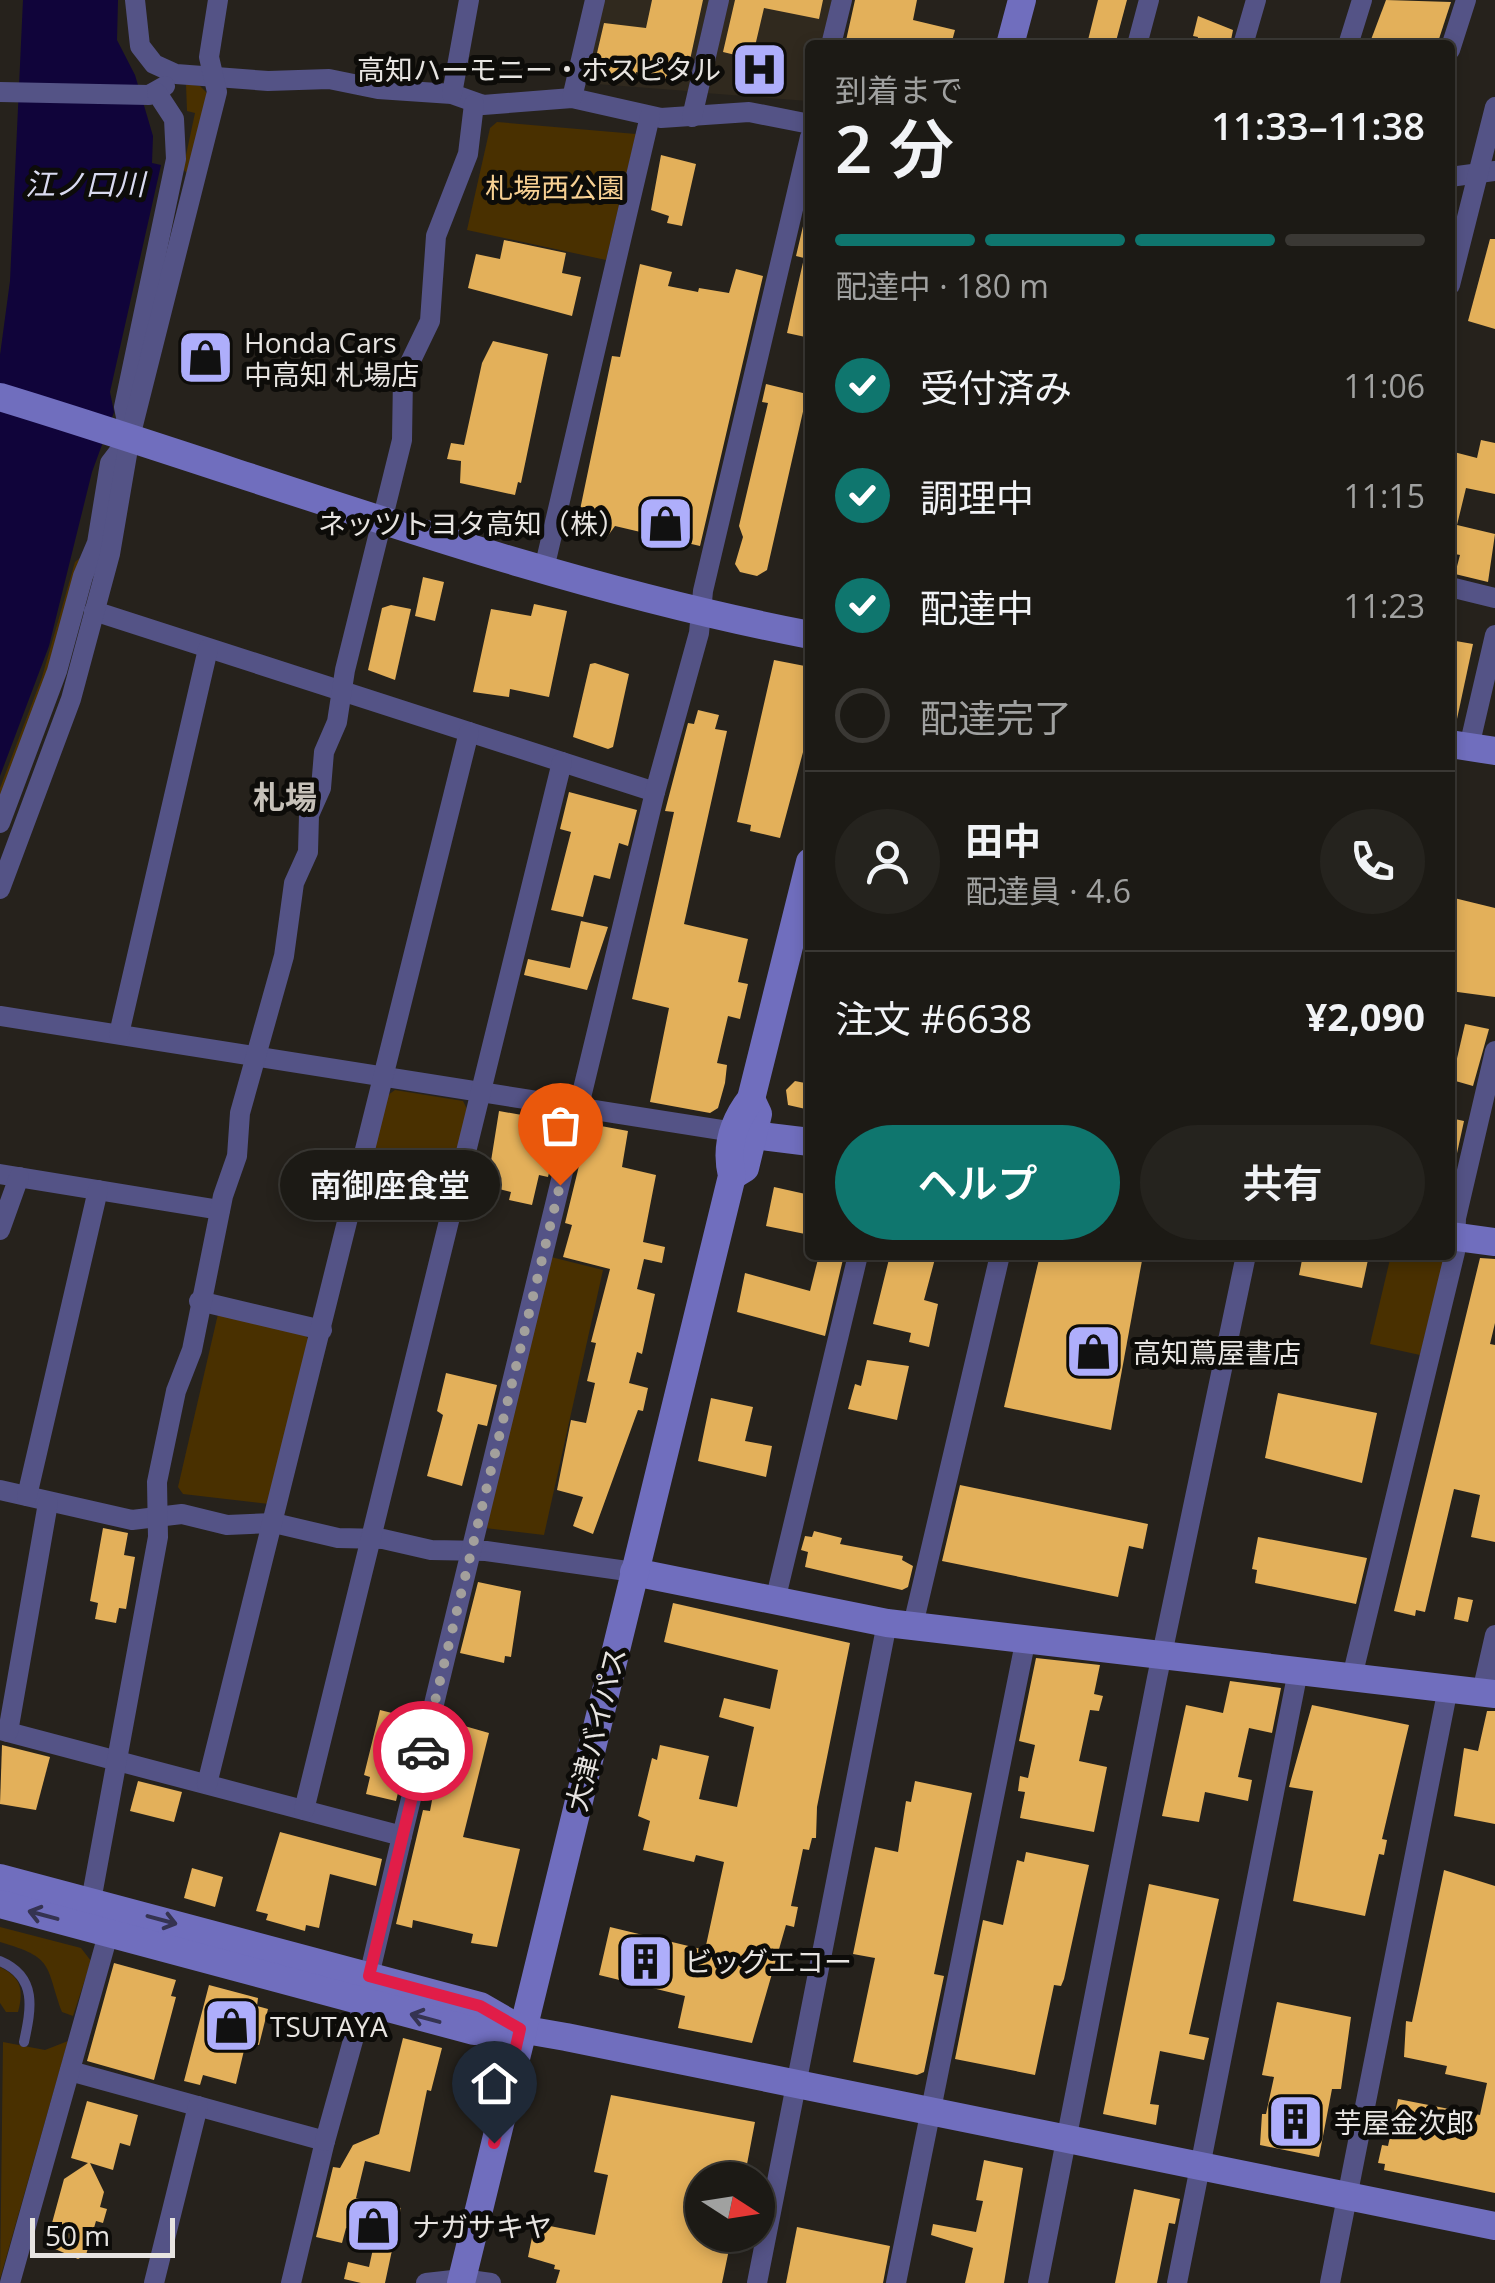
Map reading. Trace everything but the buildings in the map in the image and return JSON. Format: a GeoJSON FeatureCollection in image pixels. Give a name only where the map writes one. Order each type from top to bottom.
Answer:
{"type":"FeatureCollection","features":[{"type":"Feature","properties":{"kind":"street"},"geometry":{"type":"LineString","coordinates":[[134,0],[140,46],[154,64],[172,72],[329,79],[378,89],[452,94],[474,104],[572,98],[650,116],[749,112],[805,123]]}},
{"type":"Feature","properties":{"kind":"street"},"geometry":{"type":"LineString","coordinates":[[0,823],[70,630],[82,576],[97,543],[110,463],[217,92],[210,50],[218,0]]}},
{"type":"Feature","properties":{"kind":"street"},"geometry":{"type":"LineString","coordinates":[[452,94],[470,0]]}},
{"type":"Feature","properties":{"kind":"street"},"geometry":{"type":"LineString","coordinates":[[572,98],[595,0]]}},
{"type":"Feature","properties":{"kind":"street"},"geometry":{"type":"LineString","coordinates":[[692,117],[720,0]]}},
{"type":"Feature","properties":{"kind":"street"},"geometry":{"type":"LineString","coordinates":[[833,40],[842,0]]}},
{"type":"Feature","properties":{"kind":"street"},"geometry":{"type":"LineString","coordinates":[[1011,40],[1022,0]]}},
{"type":"Feature","properties":{"kind":"street"},"geometry":{"type":"LineString","coordinates":[[1138,40],[1150,0]]}},
{"type":"Feature","properties":{"kind":"street"},"geometry":{"type":"LineString","coordinates":[[1244,40],[1256,0]]}},
{"type":"Feature","properties":{"kind":"street"},"geometry":{"type":"LineString","coordinates":[[1350,40],[1362,0]]}},
{"type":"Feature","properties":{"kind":"street"},"geometry":{"type":"LineString","coordinates":[[1453,40],[1466,0]]}},
{"type":"Feature","properties":{"kind":"street"},"geometry":{"type":"LineString","coordinates":[[153,94],[172,72]]}},
{"type":"Feature","properties":{"kind":"street"},"geometry":{"type":"LineString","coordinates":[[0,889],[71,700],[94,612],[124,407],[176,159],[174,119],[153,94],[8,92]]}},
{"type":"Feature","properties":{"kind":"street"},"geometry":{"type":"LineString","coordinates":[[10,2283],[70,2071],[105,1913],[116,1762],[158,1537],[157,1482],[176,1391],[192,1350],[220,1210],[236,1164],[242,1104],[259,1056],[268,999],[284,956],[294,884],[308,852],[308,818],[321,788],[324,752],[337,722],[402,440],[403,376],[430,320],[436,236],[468,154],[474,104]]}},
{"type":"Feature","properties":{"kind":"street"},"geometry":{"type":"LineString","coordinates":[[1455,269],[1486,171],[1495,107]]}},
{"type":"Feature","properties":{"kind":"street"},"geometry":{"type":"LineString","coordinates":[[544,570],[650,116]]}},
{"type":"Feature","properties":{"kind":"street"},"geometry":{"type":"LineString","coordinates":[[291,2283],[700,613],[805,160]]}},
{"type":"Feature","properties":{"kind":"street"},"geometry":{"type":"LineString","coordinates":[[1455,176],[1486,171]]}},
{"type":"Feature","properties":{"kind":"street"},"geometry":{"type":"LineString","coordinates":[[0,397],[544,570],[700,613],[805,634]]}},
{"type":"Feature","properties":{"kind":"street"},"geometry":{"type":"LineString","coordinates":[[1455,588],[1495,598]]}},
{"type":"Feature","properties":{"kind":"street"},"geometry":{"type":"LineString","coordinates":[[94,612],[656,792]]}},
{"type":"Feature","properties":{"kind":"street"},"geometry":{"type":"LineString","coordinates":[[1471,747],[1495,635]]}},
{"type":"Feature","properties":{"kind":"street"},"geometry":{"type":"LineString","coordinates":[[119,1034],[208,649]]}},
{"type":"Feature","properties":{"kind":"street"},"geometry":{"type":"LineString","coordinates":[[208,1784],[468,732]]}},
{"type":"Feature","properties":{"kind":"street"},"geometry":{"type":"LineString","coordinates":[[304,1810],[562,762]]}},
{"type":"Feature","properties":{"kind":"street"},"geometry":{"type":"LineString","coordinates":[[744,1133],[758,1114],[751,1099],[805,882]]}},
{"type":"Feature","properties":{"kind":"street"},"geometry":{"type":"LineString","coordinates":[[0,1016],[805,1141]]}},
{"type":"Feature","properties":{"kind":"street"},"geometry":{"type":"LineString","coordinates":[[1455,1224],[1495,1050]]}},
{"type":"Feature","properties":{"kind":"street","name":"大津バイパス"},"geometry":{"type":"LineString","coordinates":[[461,2281],[732,1176],[745,1168],[744,1133]]}},
{"type":"Feature","properties":{"kind":"street"},"geometry":{"type":"LineString","coordinates":[[0,1230],[10,1176],[220,1210]]}},
{"type":"Feature","properties":{"kind":"street"},"geometry":{"type":"LineString","coordinates":[[27,1496],[98,1190]]}},
{"type":"Feature","properties":{"kind":"street"},"geometry":{"type":"LineString","coordinates":[[1455,1236],[1495,1242]]}},
{"type":"Feature","properties":{"kind":"street"},"geometry":{"type":"LineString","coordinates":[[775,1600],[857,1260]]}},
{"type":"Feature","properties":{"kind":"street"},"geometry":{"type":"LineString","coordinates":[[756,2283],[796,2084],[900,1624],[999,1260]]}},
{"type":"Feature","properties":{"kind":"street"},"geometry":{"type":"LineString","coordinates":[[1038,2283],[1245,1260]]}},
{"type":"Feature","properties":{"kind":"street"},"geometry":{"type":"LineString","coordinates":[[1352,1677],[1448,1260]]}},
{"type":"Feature","properties":{"kind":"street"},"geometry":{"type":"LineString","coordinates":[[199,1301],[322,1330]]}},
{"type":"Feature","properties":{"kind":"street"},"geometry":{"type":"LineString","coordinates":[[0,1490],[132,1520],[182,1514],[227,1525],[274,1524],[329,1537],[372,1538],[431,1550],[471,1551],[634,1572],[900,1624],[1488,1693],[1495,1634]]}},
{"type":"Feature","properties":{"kind":"street"},"geometry":{"type":"LineString","coordinates":[[48,1502],[4,1731],[402,1836]]}},
{"type":"Feature","properties":{"kind":"street"},"geometry":{"type":"LineString","coordinates":[[896,2283],[1026,1638]]}},
{"type":"Feature","properties":{"kind":"street"},"geometry":{"type":"LineString","coordinates":[[1178,2283],[1298,1671]]}},
{"type":"Feature","properties":{"kind":"street"},"geometry":{"type":"LineString","coordinates":[[1330,2283],[1448,1688]]}},
{"type":"Feature","properties":{"kind":"street"},"geometry":{"type":"LineString","coordinates":[[0,1878],[105,1913],[366,1988],[480,2006],[520,2029],[1495,2226]]}},
{"type":"Feature","properties":{"kind":"street"},"geometry":{"type":"LineString","coordinates":[[0,1904],[105,1913]]}},
{"type":"Feature","properties":{"kind":"street"},"geometry":{"type":"LineString","coordinates":[[70,2071],[325,2141]]}},
{"type":"Feature","properties":{"kind":"street"},"geometry":{"type":"LineString","coordinates":[[154,2283],[198,2106]]}},
{"type":"Feature","properties":{"kind":"street"},"geometry":{"type":"LineString","coordinates":[[426,2283],[492,2283]]}},
{"type":"Feature","properties":{"kind":"lane"},"geometry":{"type":"LineString","coordinates":[[0,1961],[20,1972],[30,1994],[24,2042]]}},
{"type":"Feature","properties":{"kind":"shaded area","name":"高知ハーモニー・ホスピタル"},"geometry":{"type":"Polygon","coordinates":[[[602,0],[709,0],[688,91],[583,83],[602,0]]]}},
{"type":"Feature","properties":{"kind":"shaded area","name":"高知ハーモニー・ホスピタル"},"geometry":{"type":"Polygon","coordinates":[[[727,0],[832,0],[822,40],[805,40],[805,101],[705,93],[727,0]]]}},
{"type":"Feature","properties":{"kind":"green space"},"geometry":{"type":"Polygon","coordinates":[[[186,84],[200,86],[207,93],[188,174],[183,169],[195,113],[187,111],[186,84]]]}},
{"type":"Feature","properties":{"kind":"green space","name":"札場西公園"},"geometry":{"type":"Polygon","coordinates":[[[497,122],[636,134],[606,260],[467,230],[490,128],[497,122]]]}},
{"type":"Feature","properties":{"kind":"green space"},"geometry":{"type":"Polygon","coordinates":[[[81,557],[73,597],[0,808],[0,788],[42,677],[75,562],[81,557]]]}},
{"type":"Feature","properties":{"kind":"green space"},"geometry":{"type":"Polygon","coordinates":[[[395,1090],[463,1101],[467,1109],[443,1209],[364,1191],[388,1095],[395,1090]]]}},
{"type":"Feature","properties":{"kind":"green space"},"geometry":{"type":"Polygon","coordinates":[[[551,1257],[603,1270],[544,1535],[485,1528],[551,1257]]]}},
{"type":"Feature","properties":{"kind":"green space"},"geometry":{"type":"Polygon","coordinates":[[[1390,1260],[1444,1260],[1420,1355],[1370,1344],[1390,1260]]]}},
{"type":"Feature","properties":{"kind":"green space"},"geometry":{"type":"Polygon","coordinates":[[[218,1314],[305,1334],[309,1341],[269,1504],[183,1494],[178,1487],[218,1314]]]}},
{"type":"Feature","properties":{"kind":"green space"},"geometry":{"type":"Polygon","coordinates":[[[0,1927],[81,1948],[91,1961],[73,2016],[62,2012],[45,1965],[30,1953],[0,1942],[0,1927]]]}},
{"type":"Feature","properties":{"kind":"green space"},"geometry":{"type":"Polygon","coordinates":[[[0,1967],[13,1975],[19,1985],[18,2012],[6,2012],[0,2003],[0,1967]]]}},
{"type":"Feature","properties":{"kind":"green space"},"geometry":{"type":"Polygon","coordinates":[[[68,2041],[0,2279],[3,2042],[45,2050],[68,2041]]]}},
{"type":"Feature","properties":{"kind":"water","name":"江ノ口川"},"geometry":{"type":"Polygon","coordinates":[[[23,0],[118,0],[117,40],[135,75],[153,136],[152,163],[161,165],[110,392],[114,412],[92,472],[49,646],[0,776],[0,355],[10,281],[23,0]]]}},
{"type":"Feature","properties":{"kind":"way so far"},"geometry":{"type":"LineString","coordinates":[[423,1751],[560,1185]]}},
{"type":"Feature","properties":{"kind":"place","name":"高知ハーモニー・ホスピタル"},"geometry":{"type":"Point","coordinates":[760,69]}},
{"type":"Feature","properties":{"kind":"place","name":"Honda Cars 中高知 札場店"},"geometry":{"type":"Point","coordinates":[205,358]}},
{"type":"Feature","properties":{"kind":"place","name":"ネッツトヨタ高知（株）"},"geometry":{"type":"Point","coordinates":[665,523]}},
{"type":"Feature","properties":{"kind":"place","name":"南御座食堂"},"geometry":{"type":"Point","coordinates":[560,1185]}},
{"type":"Feature","properties":{"kind":"place","name":"高知蔦屋書店"},"geometry":{"type":"Point","coordinates":[1094,1352]}},
{"type":"Feature","properties":{"kind":"place","name":"ビッグエコー"},"geometry":{"type":"Point","coordinates":[645,1961]}},
{"type":"Feature","properties":{"kind":"place","name":"TSUTAYA"},"geometry":{"type":"Point","coordinates":[231,2026]}},
{"type":"Feature","properties":{"kind":"place","name":"芋屋金次郎"},"geometry":{"type":"Point","coordinates":[1295,2122]}},
{"type":"Feature","properties":{"kind":"place","name":"ナガサキヤ"},"geometry":{"type":"Point","coordinates":[373,2226]}},
{"type":"Feature","properties":{"kind":"district","name":"札場"},"geometry":{"type":"Point","coordinates":[285,796]}},
{"type":"Feature","properties":{"kind":"route"},"geometry":{"type":"LineString","coordinates":[[423,1751],[369,1976],[480,2006],[520,2029],[494,2143]]}}]}
